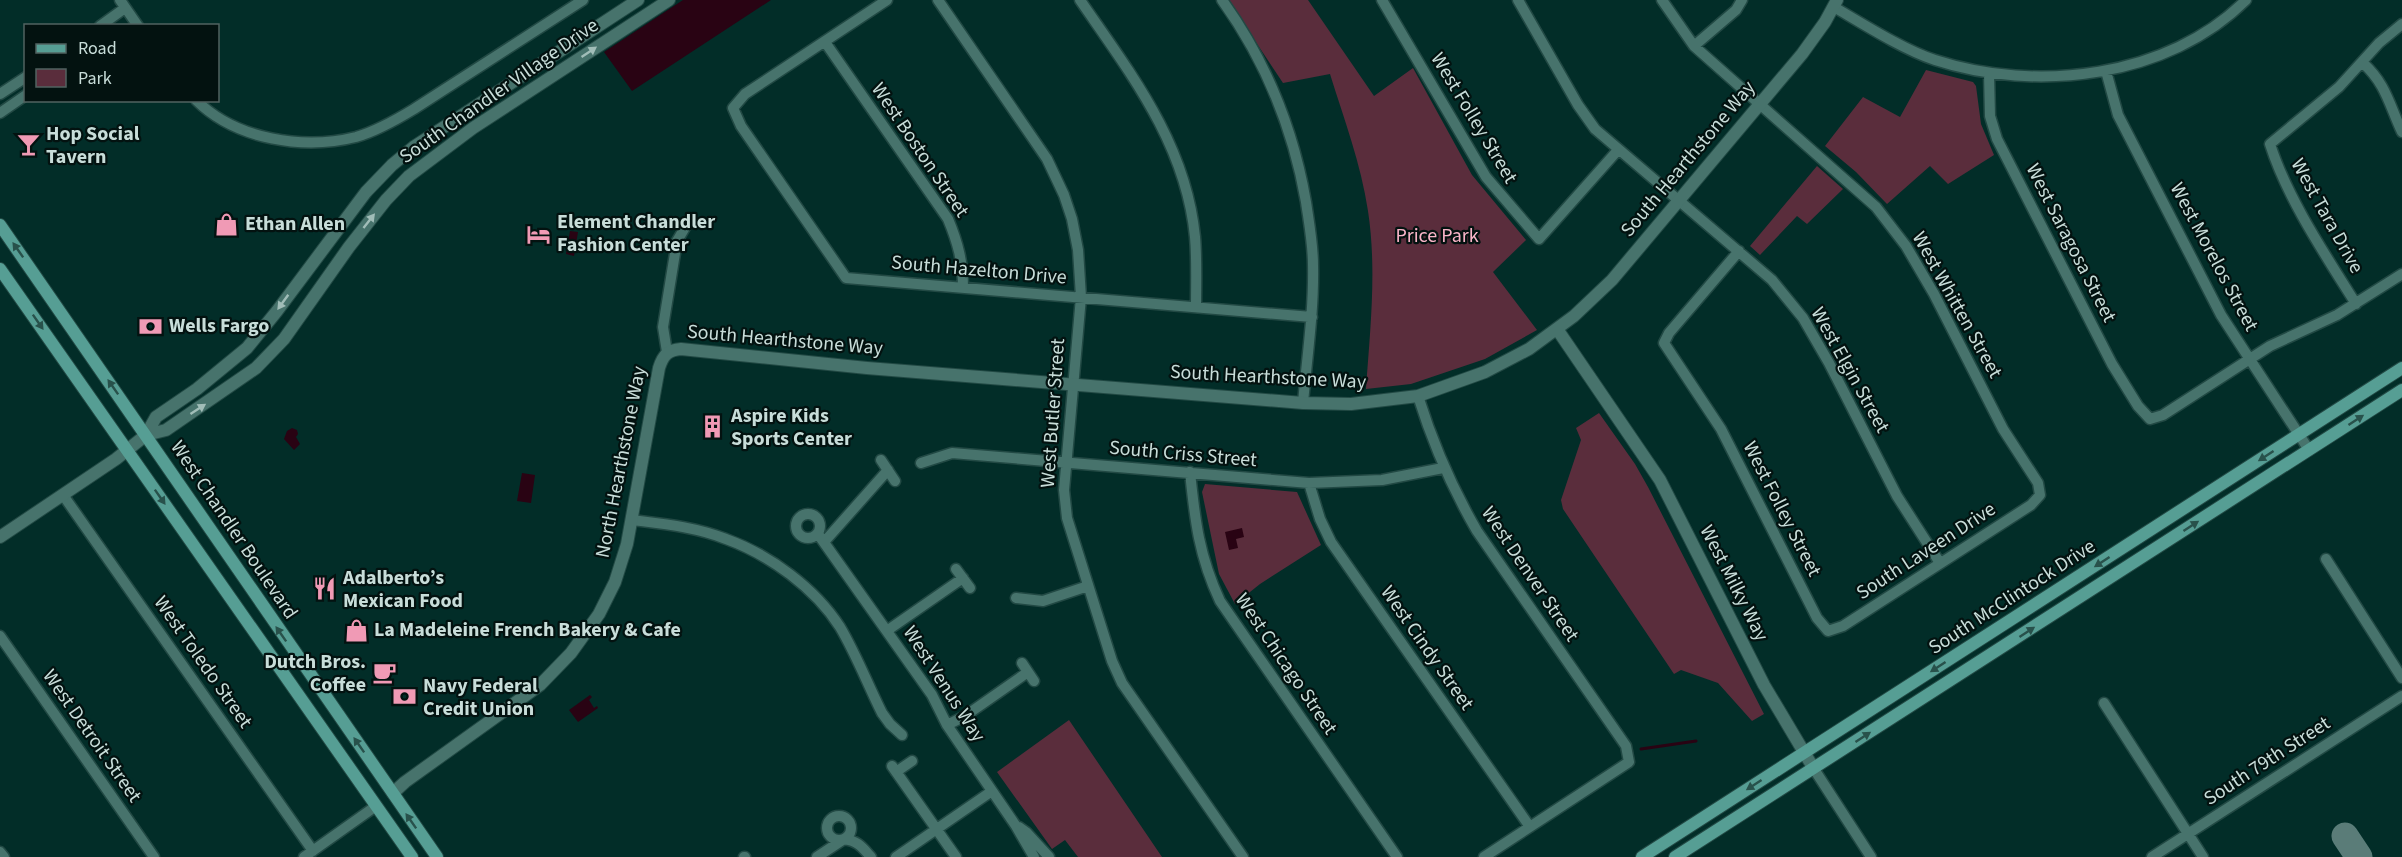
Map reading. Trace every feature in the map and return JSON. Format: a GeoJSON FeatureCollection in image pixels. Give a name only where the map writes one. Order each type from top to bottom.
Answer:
{"type":"FeatureCollection","features":[{"type":"Feature","properties":{"kind":"main road","name":"West Chandler Boulevard"},"geometry":{"type":"LineString","coordinates":[[0,225],[146,435],[384,800],[412,857]]}},
{"type":"Feature","properties":{"kind":"main road","name":"West Chandler Boulevard"},"geometry":{"type":"LineString","coordinates":[[0,269],[126,449],[384,800],[436,857]]}},
{"type":"Feature","properties":{"kind":"main road","name":"South McClintock Drive"},"geometry":{"type":"LineString","coordinates":[[1642,857],[2402,368]]}},
{"type":"Feature","properties":{"kind":"main road","name":"South McClintock Drive"},"geometry":{"type":"LineString","coordinates":[[1675,857],[2402,390]]}},
{"type":"Feature","properties":{"kind":"street"},"geometry":{"type":"LineString","coordinates":[[198,102],[206,110],[249,133],[295,142],[318,143],[357,136],[392,122],[414,109],[583,0]]}},
{"type":"Feature","properties":{"kind":"street","name":"South Chandler Village Drive"},"geometry":{"type":"LineString","coordinates":[[146,435],[156,417],[197,389],[238,356],[270,320],[349,212],[392,165],[638,0]]}},
{"type":"Feature","properties":{"kind":"street","name":"South Chandler Village Drive"},"geometry":{"type":"LineString","coordinates":[[146,435],[166,430],[256,368],[284,339],[362,231],[409,176],[473,128],[669,0]]}},
{"type":"Feature","properties":{"kind":"street"},"geometry":{"type":"LineString","coordinates":[[825,42],[887,0]]}},
{"type":"Feature","properties":{"kind":"street","name":"West Butler Street"},"geometry":{"type":"LineString","coordinates":[[938,0],[1047,159],[1057,176],[1072,219],[1078,250],[1081,297],[1064,490],[1067,518],[1112,661],[1122,683],[1243,857]]}},
{"type":"Feature","properties":{"kind":"street"},"geometry":{"type":"LineString","coordinates":[[1080,0],[1141,88],[1172,148],[1187,196],[1195,237],[1196,307]]}},
{"type":"Feature","properties":{"kind":"street"},"geometry":{"type":"LineString","coordinates":[[1222,0],[1261,63],[1290,134],[1300,171],[1312,238],[1314,264],[1312,317],[1303,403]]}},
{"type":"Feature","properties":{"kind":"street","name":"West Folley Street"},"geometry":{"type":"LineString","coordinates":[[1382,0],[1486,177],[1539,239],[1618,150]]}},
{"type":"Feature","properties":{"kind":"street","name":"West Elgin Street"},"geometry":{"type":"LineString","coordinates":[[1518,0],[1578,105],[1595,129],[1772,280],[1803,318],[1829,363],[1897,496],[1940,562]]}},
{"type":"Feature","properties":{"kind":"street","name":"West Whitten Street"},"geometry":{"type":"LineString","coordinates":[[1662,0],[1694,46],[1876,207],[1906,246],[1934,294],[2003,429],[2038,483],[2040,495]]}},
{"type":"Feature","properties":{"kind":"street"},"geometry":{"type":"LineString","coordinates":[[1694,46],[1714,31],[1742,0]]}},
{"type":"Feature","properties":{"kind":"street"},"geometry":{"type":"LineString","coordinates":[[1836,4],[1933,60],[1989,74],[2065,77],[2106,71],[2146,60],[2186,42],[2215,25],[2246,0]]}},
{"type":"Feature","properties":{"kind":"street"},"geometry":{"type":"LineString","coordinates":[[101,24],[122,4],[132,24]]}},
{"type":"Feature","properties":{"kind":"street","name":"South Hearthstone Way"},"geometry":{"type":"LineString","coordinates":[[690,219],[677,241],[663,327],[668,352],[681,349],[859,367],[1303,403],[1351,404],[1418,396],[1485,372],[1529,349],[1574,316],[1612,280],[1802,54],[1836,4]]}},
{"type":"Feature","properties":{"kind":"street"},"geometry":{"type":"LineString","coordinates":[[2402,24],[2379,43],[2363,63],[2374,73],[2387,92],[2402,132]]}},
{"type":"Feature","properties":{"kind":"street","name":"South Hazelton Drive"},"geometry":{"type":"LineString","coordinates":[[825,42],[745,94],[733,108],[741,126],[846,278],[1312,317]]}},
{"type":"Feature","properties":{"kind":"street","name":"West Boston Street"},"geometry":{"type":"LineString","coordinates":[[825,42],[948,219],[959,244],[963,288]]}},
{"type":"Feature","properties":{"kind":"street","name":"West Tara Drive"},"geometry":{"type":"LineString","coordinates":[[2356,304],[2317,242],[2275,159],[2270,144],[2316,107],[2363,63]]}},
{"type":"Feature","properties":{"kind":"street","name":"West Morelos Street"},"geometry":{"type":"LineString","coordinates":[[2106,71],[2118,115],[2221,315],[2309,450]]}},
{"type":"Feature","properties":{"kind":"street","name":"West Saragosa Street"},"geometry":{"type":"LineString","coordinates":[[1989,74],[1990,116],[1997,139],[2112,364],[2138,406],[2150,419],[2163,415],[2249,358]]}},
{"type":"Feature","properties":{"kind":"street"},"geometry":{"type":"LineString","coordinates":[[0,94],[24,78]]}},
{"type":"Feature","properties":{"kind":"street"},"geometry":{"type":"LineString","coordinates":[[0,113],[24,96]]}},
{"type":"Feature","properties":{"kind":"street","name":"West Folley Street"},"geometry":{"type":"LineString","coordinates":[[1739,251],[1669,333],[1664,343],[1721,429],[1817,618],[1828,631]]}},
{"type":"Feature","properties":{"kind":"street"},"geometry":{"type":"LineString","coordinates":[[2249,358],[2356,304],[2402,274]]}},
{"type":"Feature","properties":{"kind":"street","name":"West Milky Way"},"geometry":{"type":"LineString","coordinates":[[1557,329],[1660,480],[1769,694],[1803,753],[1871,857]]}},
{"type":"Feature","properties":{"kind":"street","name":"North Hearthstone Way"},"geometry":{"type":"LineString","coordinates":[[384,800],[405,782],[535,690],[571,653],[590,629],[610,592],[627,544],[659,368],[668,352]]}},
{"type":"Feature","properties":{"kind":"street"},"geometry":{"type":"LineString","coordinates":[[238,356],[256,368]]}},
{"type":"Feature","properties":{"kind":"street","name":"West Denver Street"},"geometry":{"type":"LineString","coordinates":[[1418,396],[1443,468],[1477,531],[1626,746],[1629,762],[1530,827]]}},
{"type":"Feature","properties":{"kind":"street"},"geometry":{"type":"LineString","coordinates":[[0,537],[116,459],[146,435]]}},
{"type":"Feature","properties":{"kind":"street","name":"South Criss Street"},"geometry":{"type":"LineString","coordinates":[[921,463],[952,453],[1309,483],[1382,480],[1443,468]]}},
{"type":"Feature","properties":{"kind":"street"},"geometry":{"type":"LineString","coordinates":[[881,460],[895,481]]}},
{"type":"Feature","properties":{"kind":"street","name":"West Venus Way"},"geometry":{"type":"LineString","coordinates":[[888,470],[821,538],[932,694],[947,725],[993,791],[1034,857]]}},
{"type":"Feature","properties":{"kind":"street","name":"West Chicago Street"},"geometry":{"type":"LineString","coordinates":[[1190,472],[1196,531],[1207,571],[1220,601],[1397,857]]}},
{"type":"Feature","properties":{"kind":"street","name":"West Cindy Street"},"geometry":{"type":"LineString","coordinates":[[1309,483],[1320,519],[1332,542],[1530,827]]}},
{"type":"Feature","properties":{"kind":"street","name":"West Toledo Street"},"geometry":{"type":"LineString","coordinates":[[63,495],[308,854]]}},
{"type":"Feature","properties":{"kind":"street","name":"South Laveen Drive"},"geometry":{"type":"LineString","coordinates":[[1828,631],[1843,626],[2031,504],[2040,495]]}},
{"type":"Feature","properties":{"kind":"street"},"geometry":{"type":"LineString","coordinates":[[632,520],[696,530],[726,539],[785,571],[815,597],[840,627],[882,713],[902,735]]}},
{"type":"Feature","properties":{"kind":"street"},"geometry":{"type":"LineString","coordinates":[[2326,559],[2402,678]]}},
{"type":"Feature","properties":{"kind":"street"},"geometry":{"type":"LineString","coordinates":[[888,630],[959,573],[970,588]]}},
{"type":"Feature","properties":{"kind":"street"},"geometry":{"type":"LineString","coordinates":[[1016,598],[1042,601],[1088,586]]}},
{"type":"Feature","properties":{"kind":"street","name":"West Detroit Street"},"geometry":{"type":"LineString","coordinates":[[0,636],[154,857]]}},
{"type":"Feature","properties":{"kind":"street"},"geometry":{"type":"LineString","coordinates":[[947,725],[965,716],[1028,672]]}},
{"type":"Feature","properties":{"kind":"street","name":"South 79th Street"},"geometry":{"type":"LineString","coordinates":[[2152,857],[2402,696]]}},
{"type":"Feature","properties":{"kind":"street"},"geometry":{"type":"LineString","coordinates":[[2104,703],[2204,857]]}},
{"type":"Feature","properties":{"kind":"street"},"geometry":{"type":"LineString","coordinates":[[912,761],[894,769],[956,857]]}},
{"type":"Feature","properties":{"kind":"street"},"geometry":{"type":"LineString","coordinates":[[897,857],[993,791]]}},
{"type":"Feature","properties":{"kind":"street"},"geometry":{"type":"LineString","coordinates":[[308,854],[384,800]]}},
{"type":"Feature","properties":{"kind":"street"},"geometry":{"type":"LineString","coordinates":[[1016,826],[1026,832],[1049,857]]}},
{"type":"Feature","properties":{"kind":"street"},"geometry":{"type":"LineString","coordinates":[[1484,857],[1530,827]]}},
{"type":"Feature","properties":{"kind":"street"},"geometry":{"type":"LineString","coordinates":[[817,857],[844,839],[854,840],[861,844],[871,857]]}},
{"type":"Feature","properties":{"kind":"street"},"geometry":{"type":"LineString","coordinates":[[0,852],[4,857]]}},
{"type":"Feature","properties":{"kind":"green space","name":"Price Park"},"geometry":{"type":"Polygon","coordinates":[[[1228,0],[1308,0],[1374,96],[1413,68],[1472,175],[1526,240],[1493,272],[1537,330],[1485,359],[1411,384],[1366,389],[1372,300],[1371,233],[1361,176],[1330,74],[1283,83],[1228,0]]]}},
{"type":"Feature","properties":{"kind":"green space"},"geometry":{"type":"Polygon","coordinates":[[[1926,70],[1973,82],[1976,86],[1981,124],[1994,155],[1948,184],[1930,166],[1887,204],[1856,172],[1825,146],[1863,97],[1900,117],[1926,70]]]}},
{"type":"Feature","properties":{"kind":"green space"},"geometry":{"type":"Polygon","coordinates":[[[1817,166],[1843,189],[1807,224],[1797,216],[1760,255],[1750,246],[1817,166]]]}},
{"type":"Feature","properties":{"kind":"green space"},"geometry":{"type":"Polygon","coordinates":[[[1599,413],[1635,464],[1648,487],[1764,714],[1752,721],[1718,683],[1681,670],[1674,674],[1563,509],[1561,500],[1581,440],[1576,428],[1599,413]]]}},
{"type":"Feature","properties":{"kind":"green space"},"geometry":{"type":"Polygon","coordinates":[[[1205,484],[1297,492],[1321,545],[1260,584],[1235,604],[1219,574],[1202,492],[1205,484]]]}},
{"type":"Feature","properties":{"kind":"green space"},"geometry":{"type":"Polygon","coordinates":[[[1069,720],[1162,857],[1078,857],[1065,840],[1052,849],[997,772],[1069,720]]]}},
{"type":"Feature","properties":{"kind":"shaded area"},"geometry":{"type":"Polygon","coordinates":[[[683,0],[771,0],[632,91],[604,52],[683,0]]]}},
{"type":"Feature","properties":{"kind":"shaded area"},"geometry":{"type":"Polygon","coordinates":[[[570,231],[578,232],[574,256],[566,254],[570,231]]]}},
{"type":"Feature","properties":{"kind":"shaded area"},"geometry":{"type":"Polygon","coordinates":[[[292,428],[297,430],[296,437],[300,444],[294,450],[284,439],[287,431],[292,428]]]}},
{"type":"Feature","properties":{"kind":"shaded area"},"geometry":{"type":"Polygon","coordinates":[[[522,473],[535,475],[531,503],[517,501],[522,473]]]}},
{"type":"Feature","properties":{"kind":"shaded area"},"geometry":{"type":"Polygon","coordinates":[[[1242,528],[1244,537],[1236,539],[1238,548],[1229,550],[1225,532],[1242,528]]]}},
{"type":"Feature","properties":{"kind":"shaded area"},"geometry":{"type":"Polygon","coordinates":[[[590,695],[592,697],[589,700],[594,708],[597,706],[598,708],[578,722],[569,710],[590,695]]]}},
{"type":"Feature","properties":{"kind":"waterway"},"geometry":{"type":"LineString","coordinates":[[1641,749],[1696,741]]}},
{"type":"Feature","properties":{"kind":"taxiway"},"geometry":{"type":"LineString","coordinates":[[2345,836],[2359,857]]}},
{"type":"Feature","properties":{"kind":"place","name":"Hop Social Tavern"},"geometry":{"type":"Point","coordinates":[28,145]}},
{"type":"Feature","properties":{"kind":"place","name":"Ethan Allen"},"geometry":{"type":"Point","coordinates":[227,224]}},
{"type":"Feature","properties":{"kind":"place","name":"Element Chandler Fashion Center"},"geometry":{"type":"Point","coordinates":[539,234]}},
{"type":"Feature","properties":{"kind":"place","name":"Wells Fargo"},"geometry":{"type":"Point","coordinates":[151,326]}},
{"type":"Feature","properties":{"kind":"place","name":"Aspire Kids Sports Center"},"geometry":{"type":"Point","coordinates":[713,427]}},
{"type":"Feature","properties":{"kind":"place","name":"Adalberto’s Mexican Food"},"geometry":{"type":"Point","coordinates":[325,589]}},
{"type":"Feature","properties":{"kind":"place","name":"La Madeleine French Bakery & Cafe"},"geometry":{"type":"Point","coordinates":[356,630]}},
{"type":"Feature","properties":{"kind":"place","name":"Dutch Bros. Coffee"},"geometry":{"type":"Point","coordinates":[384,673]}},
{"type":"Feature","properties":{"kind":"place","name":"Navy Federal Credit Union"},"geometry":{"type":"Point","coordinates":[405,697]}}]}
